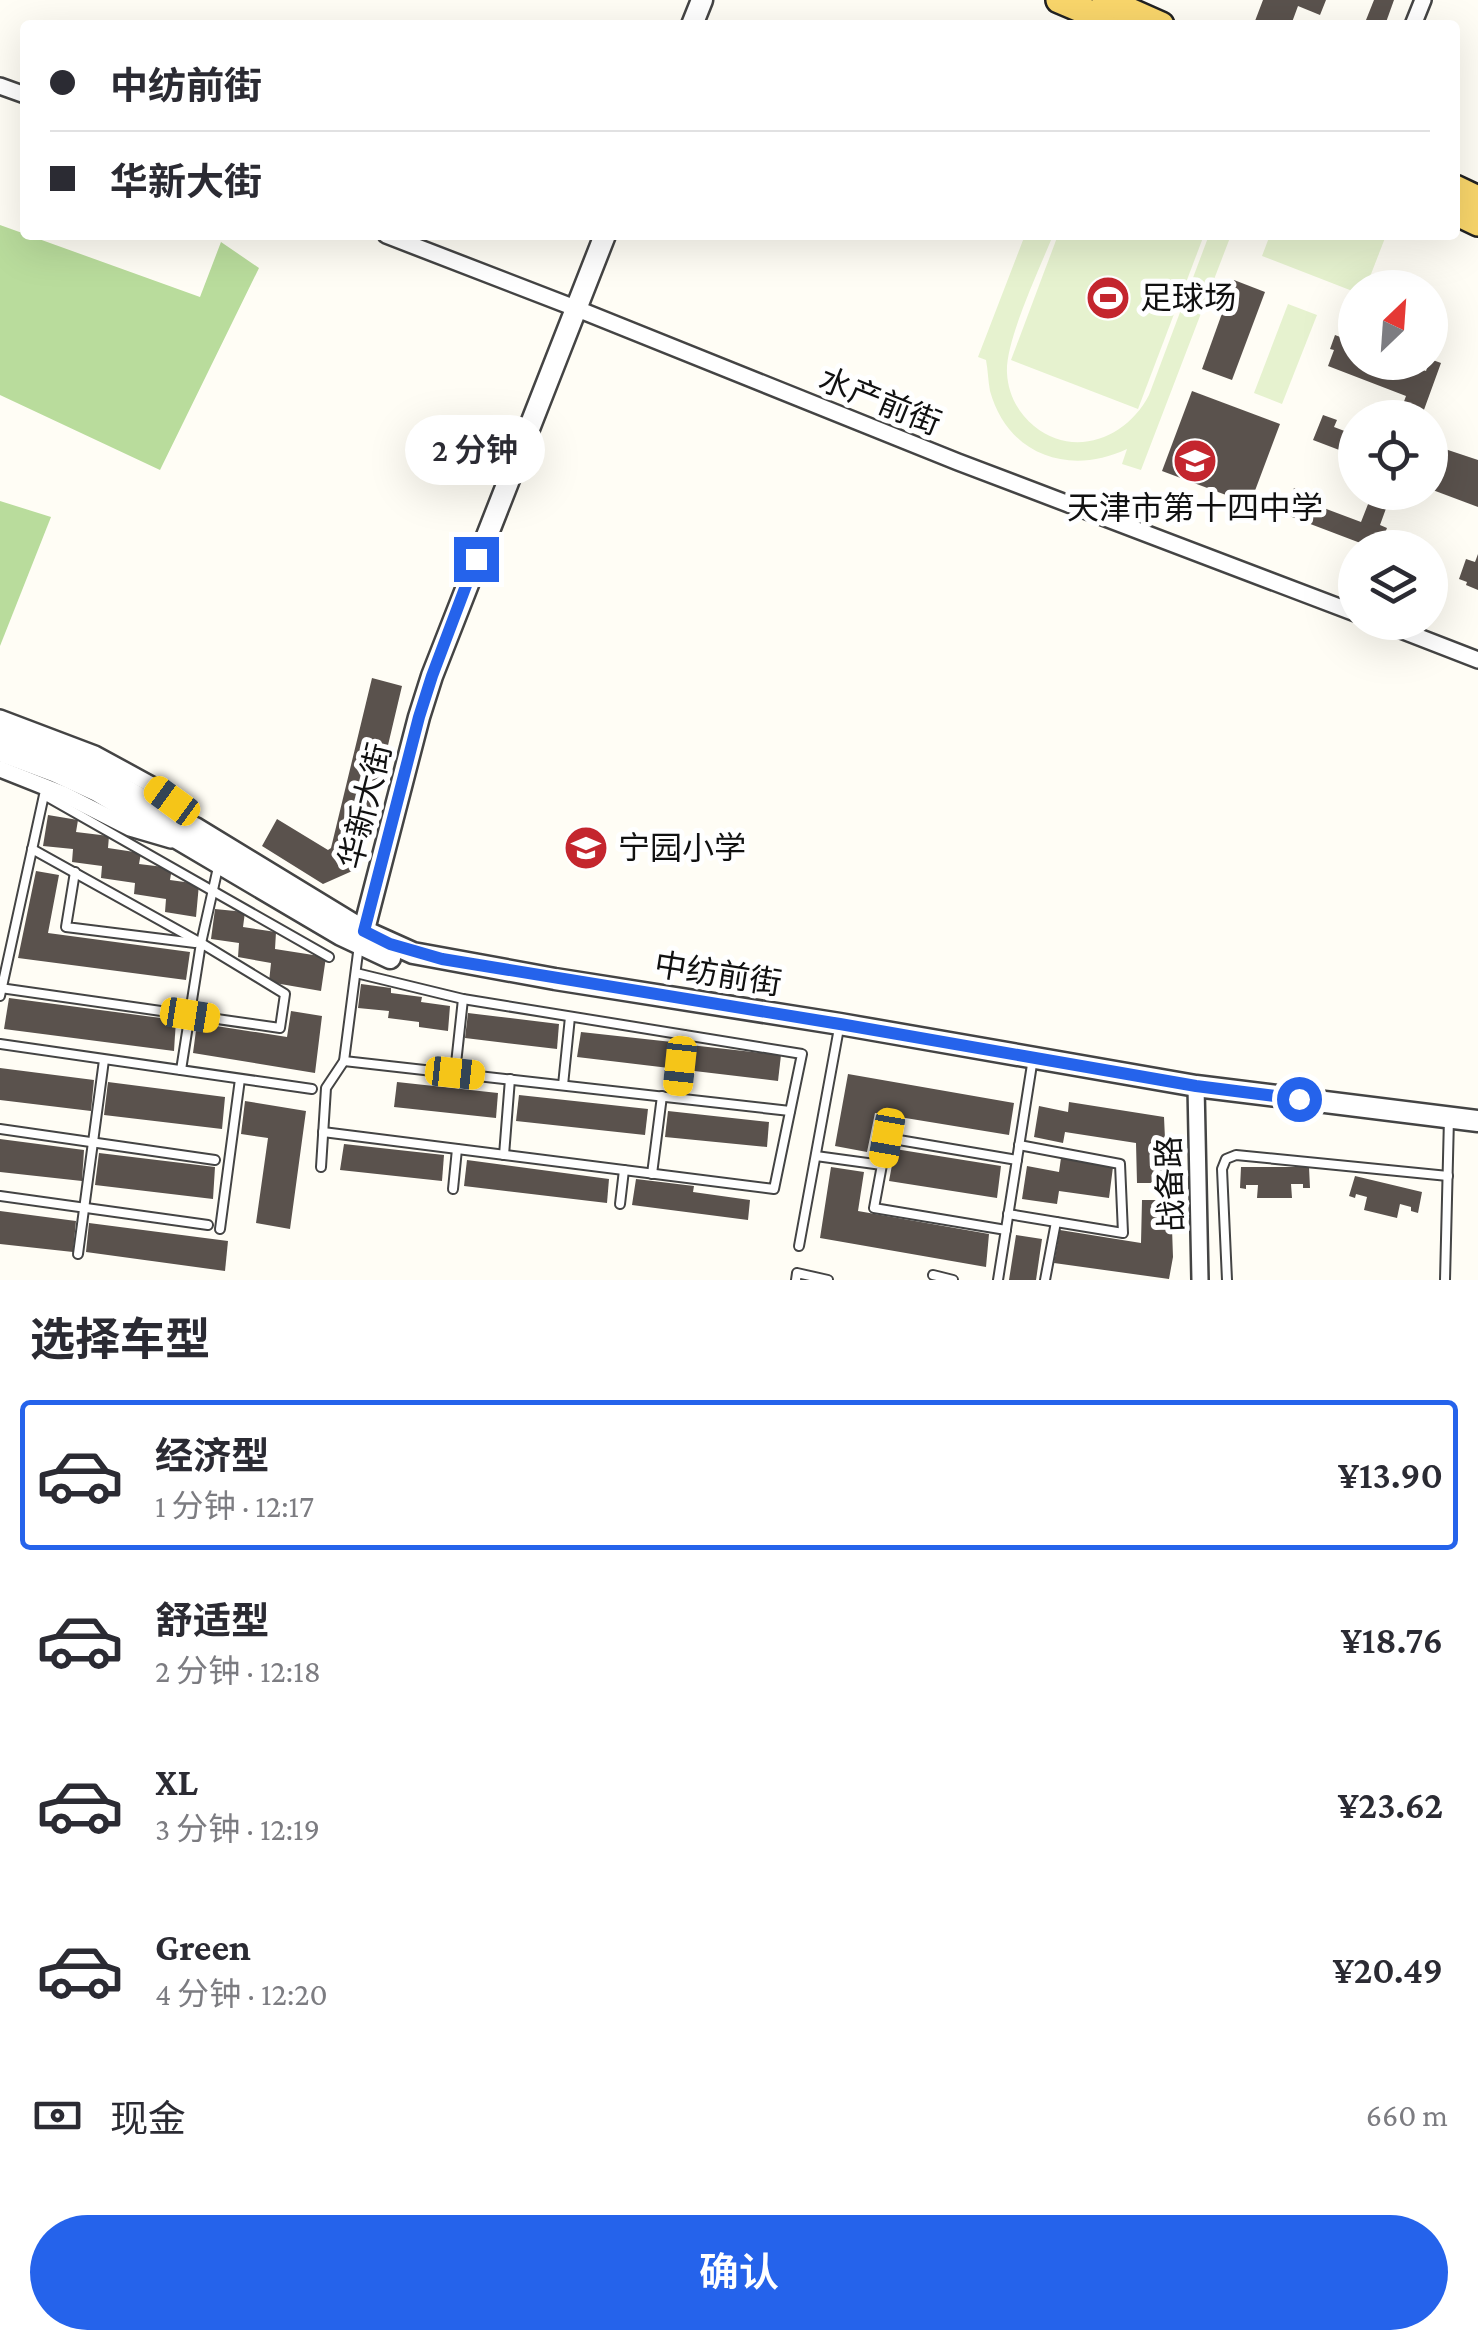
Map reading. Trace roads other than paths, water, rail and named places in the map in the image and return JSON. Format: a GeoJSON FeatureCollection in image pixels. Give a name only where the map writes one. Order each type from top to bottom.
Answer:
{"type":"FeatureCollection","features":[{"type":"Feature","properties":{"kind":"main road"},"geometry":{"type":"LineString","coordinates":[[1059,0],[1106,20]]}},
{"type":"Feature","properties":{"kind":"main road"},"geometry":{"type":"LineString","coordinates":[[1105,0],[1150,20]]}},
{"type":"Feature","properties":{"kind":"street","name":"水产前街"},"geometry":{"type":"LineString","coordinates":[[399,240],[958,462],[1338,607]]}},
{"type":"Feature","properties":{"kind":"street","name":"华新大街"},"geometry":{"type":"LineString","coordinates":[[362,938],[432,676],[603,240]]}},
{"type":"Feature","properties":{"kind":"street"},"geometry":{"type":"LineString","coordinates":[[1432,640],[1478,660]]}},
{"type":"Feature","properties":{"kind":"street"},"geometry":{"type":"LineString","coordinates":[[0,718],[96,754],[136,776],[172,801],[189,835]]}},
{"type":"Feature","properties":{"kind":"street","name":"中纺前街"},"geometry":{"type":"LineString","coordinates":[[0,733],[85,766],[172,818],[189,835],[362,938],[442,959],[1196,1092],[1449,1124],[1478,1121]]}},
{"type":"Feature","properties":{"kind":"street"},"geometry":{"type":"LineString","coordinates":[[0,750],[189,835],[219,863],[362,938]]}},
{"type":"Feature","properties":{"kind":"street"},"geometry":{"type":"LineString","coordinates":[[0,769],[151,836],[189,835]]}},
{"type":"Feature","properties":{"kind":"street","name":"战备路"},"geometry":{"type":"LineString","coordinates":[[1196,1092],[1200,1280]]}},
{"type":"Feature","properties":{"kind":"street"},"geometry":{"type":"LineString","coordinates":[[1449,1124],[1478,1133]]}},
{"type":"Feature","properties":{"kind":"lane"},"geometry":{"type":"LineString","coordinates":[[32,849],[285,994],[280,1028],[0,991],[4,959],[44,795],[328,956]]}},
{"type":"Feature","properties":{"kind":"lane"},"geometry":{"type":"LineString","coordinates":[[181,1070],[201,944],[219,863]]}},
{"type":"Feature","properties":{"kind":"lane"},"geometry":{"type":"LineString","coordinates":[[74,872],[66,927],[201,944]]}},
{"type":"Feature","properties":{"kind":"lane"},"geometry":{"type":"LineString","coordinates":[[321,1168],[326,1088],[344,1060],[362,938]]}},
{"type":"Feature","properties":{"kind":"lane"},"geometry":{"type":"LineString","coordinates":[[323,1132],[774,1190],[802,1054],[463,999],[356,973]]}},
{"type":"Feature","properties":{"kind":"lane"},"geometry":{"type":"LineString","coordinates":[[455,1073],[463,999]]}},
{"type":"Feature","properties":{"kind":"lane"},"geometry":{"type":"LineString","coordinates":[[563,1085],[570,1018]]}},
{"type":"Feature","properties":{"kind":"lane"},"geometry":{"type":"LineString","coordinates":[[799,1246],[839,1030]]}},
{"type":"Feature","properties":{"kind":"lane"},"geometry":{"type":"LineString","coordinates":[[677,1098],[684,1035]]}},
{"type":"Feature","properties":{"kind":"lane"},"geometry":{"type":"LineString","coordinates":[[0,1044],[312,1090]]}},
{"type":"Feature","properties":{"kind":"lane"},"geometry":{"type":"LineString","coordinates":[[78,1254],[104,1060]]}},
{"type":"Feature","properties":{"kind":"lane"},"geometry":{"type":"LineString","coordinates":[[344,1060],[790,1111]]}},
{"type":"Feature","properties":{"kind":"lane"},"geometry":{"type":"LineString","coordinates":[[998,1280],[1032,1064]]}},
{"type":"Feature","properties":{"kind":"lane"},"geometry":{"type":"LineString","coordinates":[[220,1229],[240,1079]]}},
{"type":"Feature","properties":{"kind":"lane"},"geometry":{"type":"LineString","coordinates":[[504,1155],[510,1079]]}},
{"type":"Feature","properties":{"kind":"lane"},"geometry":{"type":"LineString","coordinates":[[652,1174],[662,1096]]}},
{"type":"Feature","properties":{"kind":"lane"},"geometry":{"type":"LineString","coordinates":[[1445,1280],[1449,1124]]}},
{"type":"Feature","properties":{"kind":"lane"},"geometry":{"type":"LineString","coordinates":[[0,1129],[215,1160]]}},
{"type":"Feature","properties":{"kind":"lane"},"geometry":{"type":"LineString","coordinates":[[1006,1230],[874,1208],[887,1138],[1017,1160]]}},
{"type":"Feature","properties":{"kind":"lane"},"geometry":{"type":"LineString","coordinates":[[1008,1214],[1123,1233],[1120,1164],[1019,1145]]}},
{"type":"Feature","properties":{"kind":"lane"},"geometry":{"type":"LineString","coordinates":[[453,1188],[457,1149]]}},
{"type":"Feature","properties":{"kind":"lane"},"geometry":{"type":"LineString","coordinates":[[1227,1280],[1222,1170],[1226,1160],[1236,1155],[1448,1176]]}},
{"type":"Feature","properties":{"kind":"lane"},"geometry":{"type":"LineString","coordinates":[[816,1156],[882,1165]]}},
{"type":"Feature","properties":{"kind":"lane"},"geometry":{"type":"LineString","coordinates":[[620,1204],[624,1170]]}},
{"type":"Feature","properties":{"kind":"lane"},"geometry":{"type":"LineString","coordinates":[[0,1196],[208,1225]]}},
{"type":"Feature","properties":{"kind":"lane"},"geometry":{"type":"LineString","coordinates":[[1045,1280],[1056,1222]]}},
{"type":"Feature","properties":{"kind":"lane"},"geometry":{"type":"LineString","coordinates":[[796,1280],[797,1273],[828,1280]]}},
{"type":"Feature","properties":{"kind":"lane"},"geometry":{"type":"LineString","coordinates":[[933,1275],[954,1280]]}},
{"type":"Feature","properties":{"kind":"place","name":"足球场"},"geometry":{"type":"Point","coordinates":[1108,298]}},
{"type":"Feature","properties":{"kind":"place","name":"天津市第十四中学"},"geometry":{"type":"Point","coordinates":[1195,461]}},
{"type":"Feature","properties":{"kind":"place","name":"宁园小学"},"geometry":{"type":"Point","coordinates":[586,848]}}]}
